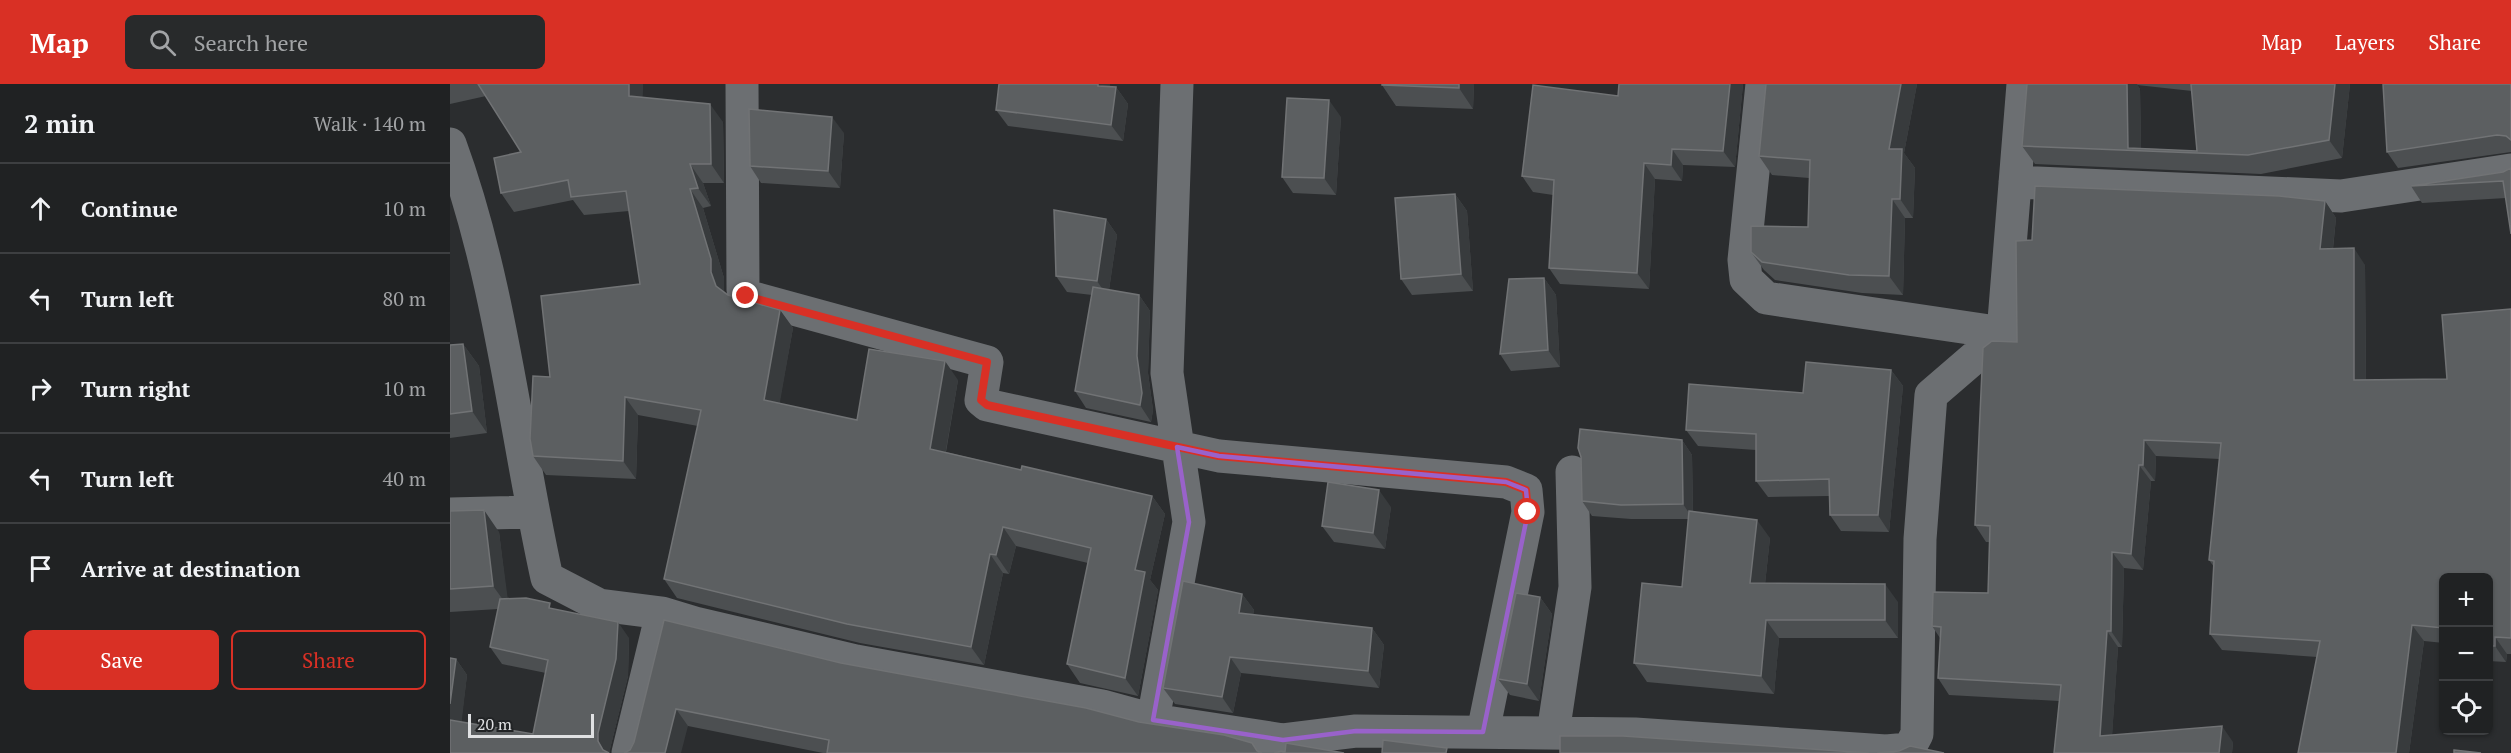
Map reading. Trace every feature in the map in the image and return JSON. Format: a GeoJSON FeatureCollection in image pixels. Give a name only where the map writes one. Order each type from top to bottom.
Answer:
{"type":"FeatureCollection","features":[{"type":"Feature","properties":{"kind":"street"},"geometry":{"type":"LineString","coordinates":[[742,84],[743,290],[746,296],[987,362],[981,400],[987,405],[1219,456],[1506,482],[1526,490],[1528,512],[1483,732]]}},
{"type":"Feature","properties":{"kind":"street"},"geometry":{"type":"LineString","coordinates":[[1153,720],[1189,522],[1167,374],[1177,84]]}},
{"type":"Feature","properties":{"kind":"street"},"geometry":{"type":"LineString","coordinates":[[1762,84],[1743,260],[1746,279],[1767,298],[2003,333]]}},
{"type":"Feature","properties":{"kind":"street"},"geometry":{"type":"LineString","coordinates":[[450,144],[469,194],[516,403],[533,512],[547,578],[599,605],[662,613],[856,661],[1102,706],[1153,720],[1282,746],[1356,731],[1483,732],[1635,734],[1886,751],[1909,749],[1917,734],[1920,539],[1931,395],[2003,333],[2023,84]]}},
{"type":"Feature","properties":{"kind":"street"},"geometry":{"type":"LineString","coordinates":[[2015,182],[2341,196],[2511,170]]}},
{"type":"Feature","properties":{"kind":"street"},"geometry":{"type":"LineString","coordinates":[[1553,733],[1575,587],[1572,472]]}},
{"type":"Feature","properties":{"kind":"street"},"geometry":{"type":"LineString","coordinates":[[450,514],[533,512]]}},
{"type":"Feature","properties":{"kind":"street"},"geometry":{"type":"LineString","coordinates":[[628,753],[662,613]]}},
{"type":"Feature","properties":{"kind":"highlighted area"},"geometry":{"type":"Polygon","coordinates":[[[1177,447],[1219,456],[1506,482],[1526,490],[1528,512],[1483,732],[1356,731],[1283,740],[1153,720],[1189,522],[1177,447]]]}},
{"type":"Feature","properties":{"kind":"building"},"geometry":{"type":"Polygon","coordinates":[[[478,84],[629,84],[629,96],[710,104],[711,164],[690,164],[698,188],[690,189],[711,259],[711,272],[716,286],[728,295],[780,310],[764,400],[857,420],[869,349],[945,361],[930,449],[1021,470],[1022,466],[1152,496],[1135,570],[1145,572],[1125,678],[1067,664],[1091,548],[1003,527],[996,555],[990,554],[971,647],[847,624],[664,579],[701,410],[625,397],[623,461],[533,456],[530,439],[533,376],[550,377],[541,296],[640,284],[626,191],[571,197],[568,180],[501,193],[494,158],[521,152],[478,84]]]}},
{"type":"Feature","properties":{"kind":"building"},"geometry":{"type":"Polygon","coordinates":[[[999,84],[1098,84],[1098,86],[1116,87],[1111,125],[996,110],[999,84]]]}},
{"type":"Feature","properties":{"kind":"building"},"geometry":{"type":"Polygon","coordinates":[[[1459,84],[1459,88],[1382,85],[1459,84]]]}},
{"type":"Feature","properties":{"kind":"building"},"geometry":{"type":"Polygon","coordinates":[[[1619,84],[1730,84],[1723,151],[1672,149],[1671,165],[1644,163],[1637,273],[1549,268],[1554,180],[1522,176],[1533,85],[1618,96],[1619,84]]]}},
{"type":"Feature","properties":{"kind":"building"},"geometry":{"type":"Polygon","coordinates":[[[1766,84],[1901,84],[1889,149],[1902,149],[1900,199],[1892,199],[1889,276],[1849,275],[1762,262],[1751,252],[1751,226],[1808,227],[1810,160],[1759,156],[1766,84]]]}},
{"type":"Feature","properties":{"kind":"building"},"geometry":{"type":"Polygon","coordinates":[[[2027,84],[2127,84],[2128,148],[2197,151],[2191,84],[2335,84],[2329,140],[2248,155],[2022,146],[2027,84]]]}},
{"type":"Feature","properties":{"kind":"building"},"geometry":{"type":"Polygon","coordinates":[[[2383,84],[2511,84],[2511,140],[2506,136],[2497,135],[2387,152],[2383,84]]]}},
{"type":"Feature","properties":{"kind":"building"},"geometry":{"type":"Polygon","coordinates":[[[1287,98],[1329,100],[1324,178],[1282,177],[1287,98]]]}},
{"type":"Feature","properties":{"kind":"building"},"geometry":{"type":"Polygon","coordinates":[[[749,109],[832,117],[828,171],[750,166],[749,109]]]}},
{"type":"Feature","properties":{"kind":"building"},"geometry":{"type":"Polygon","coordinates":[[[2511,168],[2511,234],[2503,181],[2411,186],[2503,172],[2511,168]]]}},
{"type":"Feature","properties":{"kind":"building"},"geometry":{"type":"Polygon","coordinates":[[[2035,186],[2279,196],[2325,201],[2320,249],[2354,248],[2354,380],[2447,379],[2442,315],[2511,309],[2511,638],[2495,637],[2495,646],[2493,646],[2493,573],[2439,573],[2439,628],[2412,625],[2396,753],[2298,753],[2320,641],[2210,634],[2214,561],[2209,560],[2221,443],[2144,440],[2143,465],[2139,465],[2131,554],[2112,552],[2111,631],[2107,631],[2100,736],[2222,726],[2219,753],[2054,753],[2061,685],[1938,678],[1941,627],[1932,626],[1933,592],[1988,593],[1990,526],[1975,525],[1983,348],[1992,341],[2017,342],[2016,241],[2032,240],[2035,186]]]}},
{"type":"Feature","properties":{"kind":"building"},"geometry":{"type":"Polygon","coordinates":[[[1455,194],[1461,274],[1401,279],[1395,198],[1455,194]]]}},
{"type":"Feature","properties":{"kind":"building"},"geometry":{"type":"Polygon","coordinates":[[[1054,210],[1106,219],[1097,281],[1056,276],[1054,210]]]}},
{"type":"Feature","properties":{"kind":"building"},"geometry":{"type":"Polygon","coordinates":[[[1544,278],[1548,350],[1500,354],[1509,279],[1544,278]]]}},
{"type":"Feature","properties":{"kind":"building"},"geometry":{"type":"Polygon","coordinates":[[[1093,287],[1139,295],[1137,356],[1142,393],[1140,405],[1075,391],[1093,287]]]}},
{"type":"Feature","properties":{"kind":"building"},"geometry":{"type":"Polygon","coordinates":[[[463,344],[472,411],[450,414],[450,345],[463,344]]]}},
{"type":"Feature","properties":{"kind":"building"},"geometry":{"type":"Polygon","coordinates":[[[1806,362],[1891,370],[1878,515],[1830,515],[1829,479],[1756,481],[1756,434],[1686,430],[1689,384],[1803,393],[1806,362]]]}},
{"type":"Feature","properties":{"kind":"building"},"geometry":{"type":"Polygon","coordinates":[[[1580,429],[1682,440],[1683,504],[1621,505],[1582,501],[1581,457],[1578,448],[1580,429]]]}},
{"type":"Feature","properties":{"kind":"building"},"geometry":{"type":"Polygon","coordinates":[[[1328,482],[1379,490],[1373,533],[1322,526],[1328,482]]]}},
{"type":"Feature","properties":{"kind":"building"},"geometry":{"type":"Polygon","coordinates":[[[484,510],[493,586],[450,589],[450,511],[484,510]]]}},
{"type":"Feature","properties":{"kind":"building"},"geometry":{"type":"Polygon","coordinates":[[[1689,511],[1757,520],[1750,583],[1885,584],[1885,620],[1766,620],[1761,676],[1634,663],[1642,583],[1682,587],[1689,511]]]}},
{"type":"Feature","properties":{"kind":"building"},"geometry":{"type":"Polygon","coordinates":[[[1183,581],[1242,594],[1239,613],[1372,628],[1368,671],[1230,657],[1222,697],[1163,688],[1183,581]]]}},
{"type":"Feature","properties":{"kind":"building"},"geometry":{"type":"Polygon","coordinates":[[[1516,593],[1540,597],[1527,684],[1498,679],[1516,593]]]}},
{"type":"Feature","properties":{"kind":"building"},"geometry":{"type":"Polygon","coordinates":[[[526,598],[550,603],[549,608],[618,622],[616,659],[598,733],[598,741],[603,750],[609,753],[450,753],[450,720],[533,734],[548,660],[490,647],[500,599],[526,598]]]}},
{"type":"Feature","properties":{"kind":"building"},"geometry":{"type":"Polygon","coordinates":[[[664,620],[841,663],[1086,708],[1139,722],[1224,735],[1252,743],[1257,751],[1262,753],[827,753],[829,740],[676,709],[665,753],[624,753],[630,750],[634,742],[664,620]]]}},
{"type":"Feature","properties":{"kind":"building"},"geometry":{"type":"Polygon","coordinates":[[[450,658],[456,659],[450,704],[450,658]]]}},
{"type":"Feature","properties":{"kind":"building"},"geometry":{"type":"Polygon","coordinates":[[[1560,736],[1623,736],[1869,753],[1560,753],[1560,736]]]}},
{"type":"Feature","properties":{"kind":"building"},"geometry":{"type":"Polygon","coordinates":[[[1383,740],[1447,748],[1446,753],[1382,753],[1383,740]]]}},
{"type":"Feature","properties":{"kind":"building"},"geometry":{"type":"Polygon","coordinates":[[[1286,743],[1344,753],[1274,753],[1285,752],[1286,743]]]}},
{"type":"Feature","properties":{"kind":"building"},"geometry":{"type":"Polygon","coordinates":[[[1910,746],[1944,753],[1877,753],[1899,751],[1910,746]]]}},
{"type":"Feature","properties":{"kind":"building"},"geometry":{"type":"Polygon","coordinates":[[[2454,750],[2481,753],[2454,753],[2454,750]]]}},
{"type":"Feature","properties":{"kind":"route"},"geometry":{"type":"LineString","coordinates":[[746,296],[984,360],[987,365],[981,400],[987,405],[1219,456],[1506,482],[1526,490],[1528,512]]}}]}
